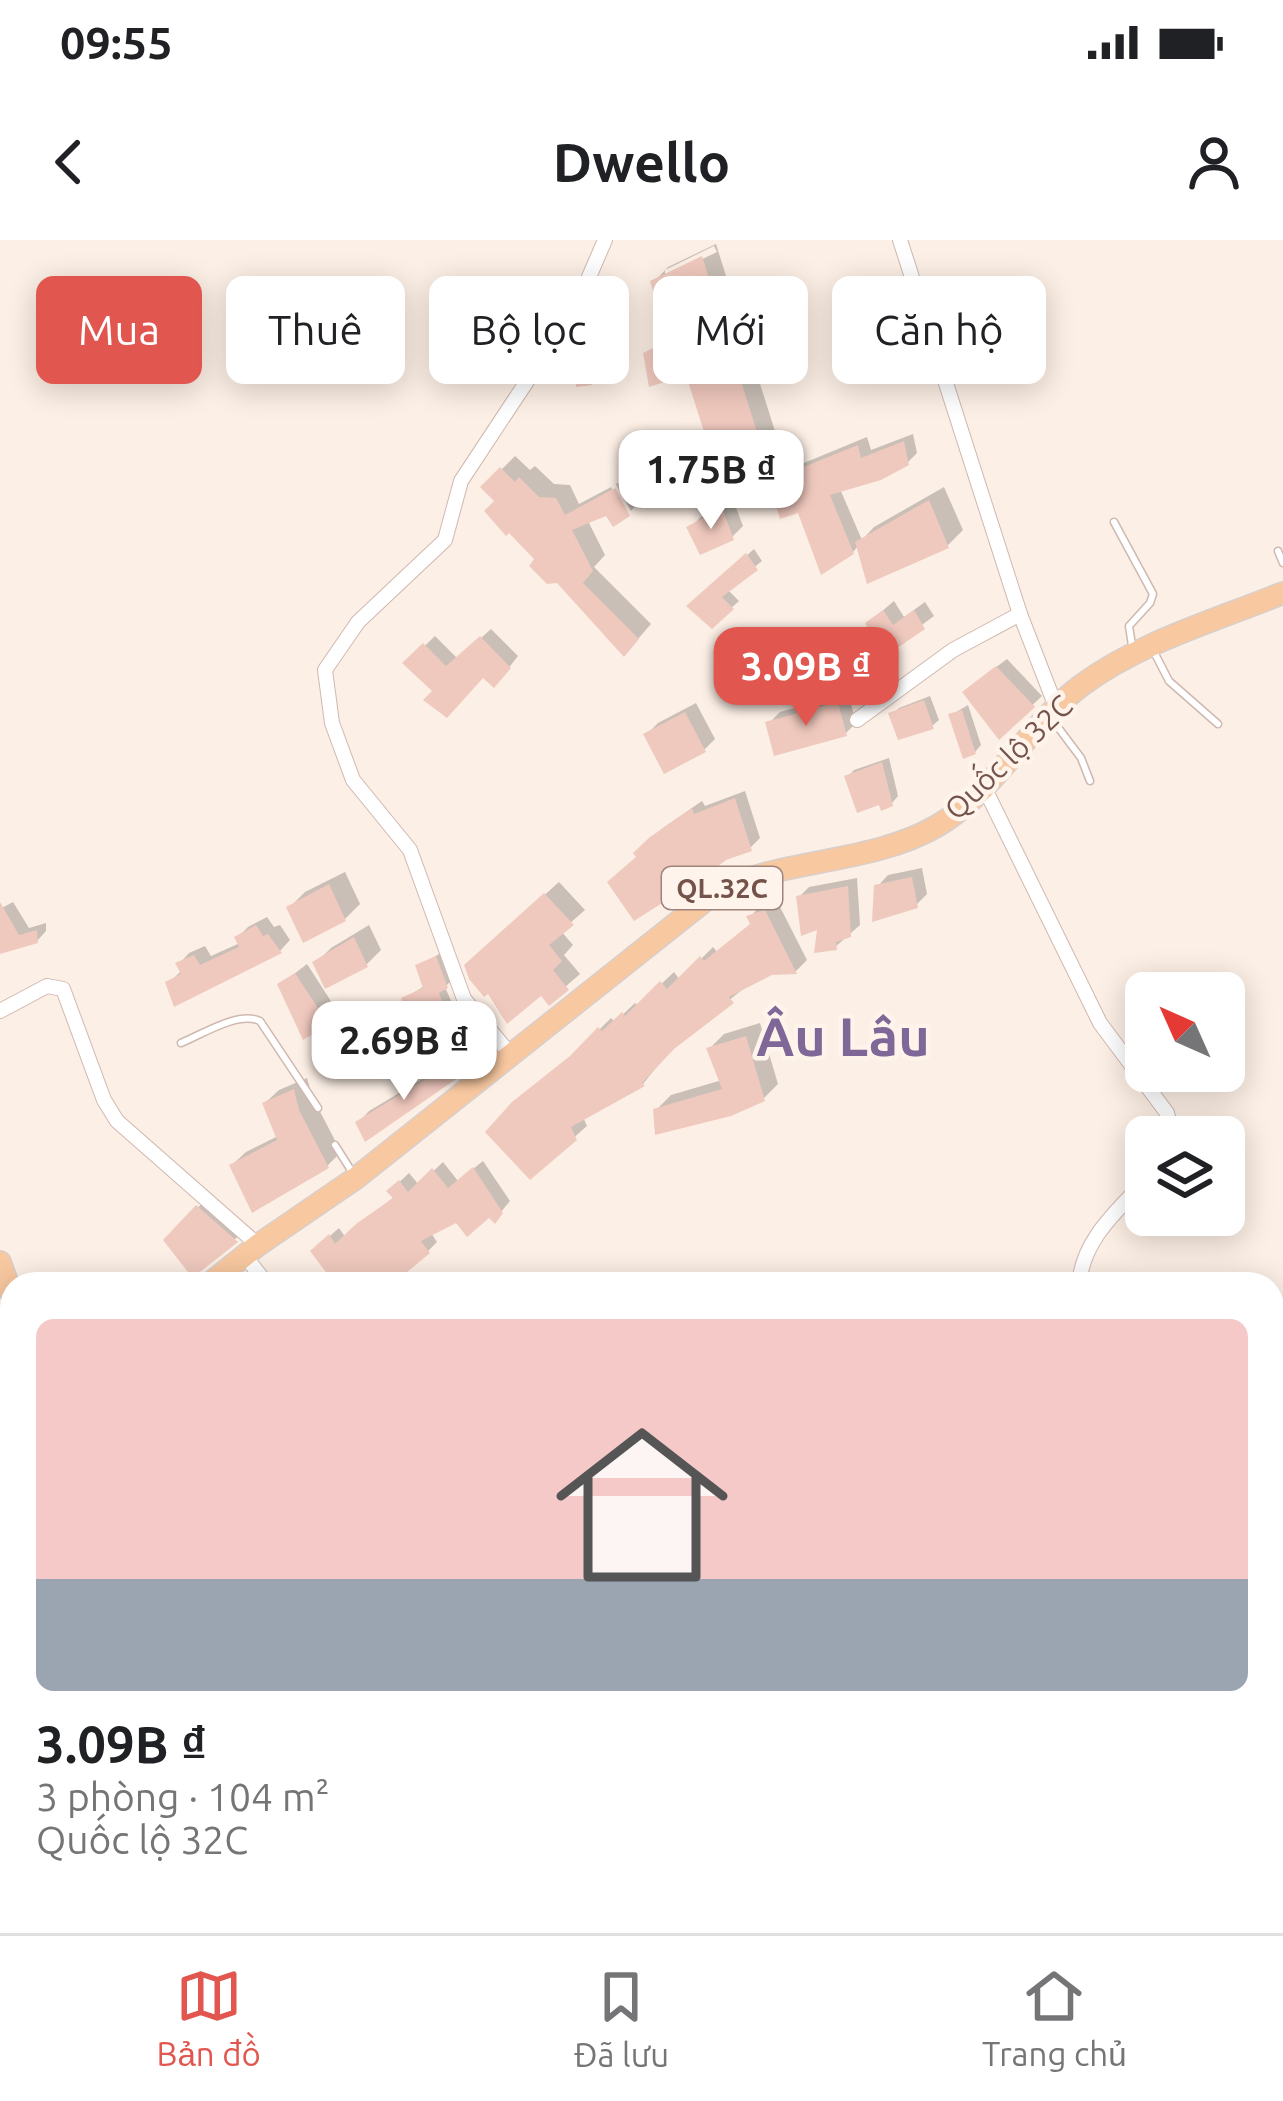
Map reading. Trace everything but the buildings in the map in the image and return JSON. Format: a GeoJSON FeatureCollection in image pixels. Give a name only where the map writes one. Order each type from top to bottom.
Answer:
{"type":"FeatureCollection","features":[{"type":"Feature","properties":{"kind":"main road","name":"Quốc lộ 32C"},"geometry":{"type":"LineString","coordinates":[[224,1272],[356,1178],[717,891],[762,873],[918,836],[960,809],[1081,686],[1143,651],[1283,593]]}},
{"type":"Feature","properties":{"kind":"street"},"geometry":{"type":"LineString","coordinates":[[510,1054],[464,999],[410,850],[352,780],[332,723],[325,670],[358,622],[445,540],[461,481],[576,307],[605,240]]}},
{"type":"Feature","properties":{"kind":"street"},"geometry":{"type":"LineString","coordinates":[[900,240],[1053,711]]}},
{"type":"Feature","properties":{"kind":"street"},"geometry":{"type":"LineString","coordinates":[[857,720],[952,650],[1020,614]]}},
{"type":"Feature","properties":{"kind":"street"},"geometry":{"type":"LineString","coordinates":[[983,785],[1090,1004],[1168,1116]]}},
{"type":"Feature","properties":{"kind":"street"},"geometry":{"type":"LineString","coordinates":[[0,1010],[47,986],[62,989],[104,1100],[117,1121],[251,1250],[261,1272]]}},
{"type":"Feature","properties":{"kind":"street"},"geometry":{"type":"LineString","coordinates":[[1081,1272],[1099,1231],[1125,1203]]}},
{"type":"Feature","properties":{"kind":"lane"},"geometry":{"type":"LineString","coordinates":[[1114,522],[1153,594],[1129,626],[1169,681],[1218,724]]}},
{"type":"Feature","properties":{"kind":"lane"},"geometry":{"type":"LineString","coordinates":[[1278,551],[1283,563]]}},
{"type":"Feature","properties":{"kind":"lane"},"geometry":{"type":"LineString","coordinates":[[1053,711],[1090,781]]}},
{"type":"Feature","properties":{"kind":"lane"},"geometry":{"type":"LineString","coordinates":[[181,1043],[250,1016],[260,1021],[318,1108]]}},
{"type":"Feature","properties":{"kind":"lane"},"geometry":{"type":"LineString","coordinates":[[334,1145],[356,1178]]}},
{"type":"Feature","properties":{"kind":"district","name":"Âu Lâu"},"geometry":{"type":"Point","coordinates":[843,1036]}}]}
